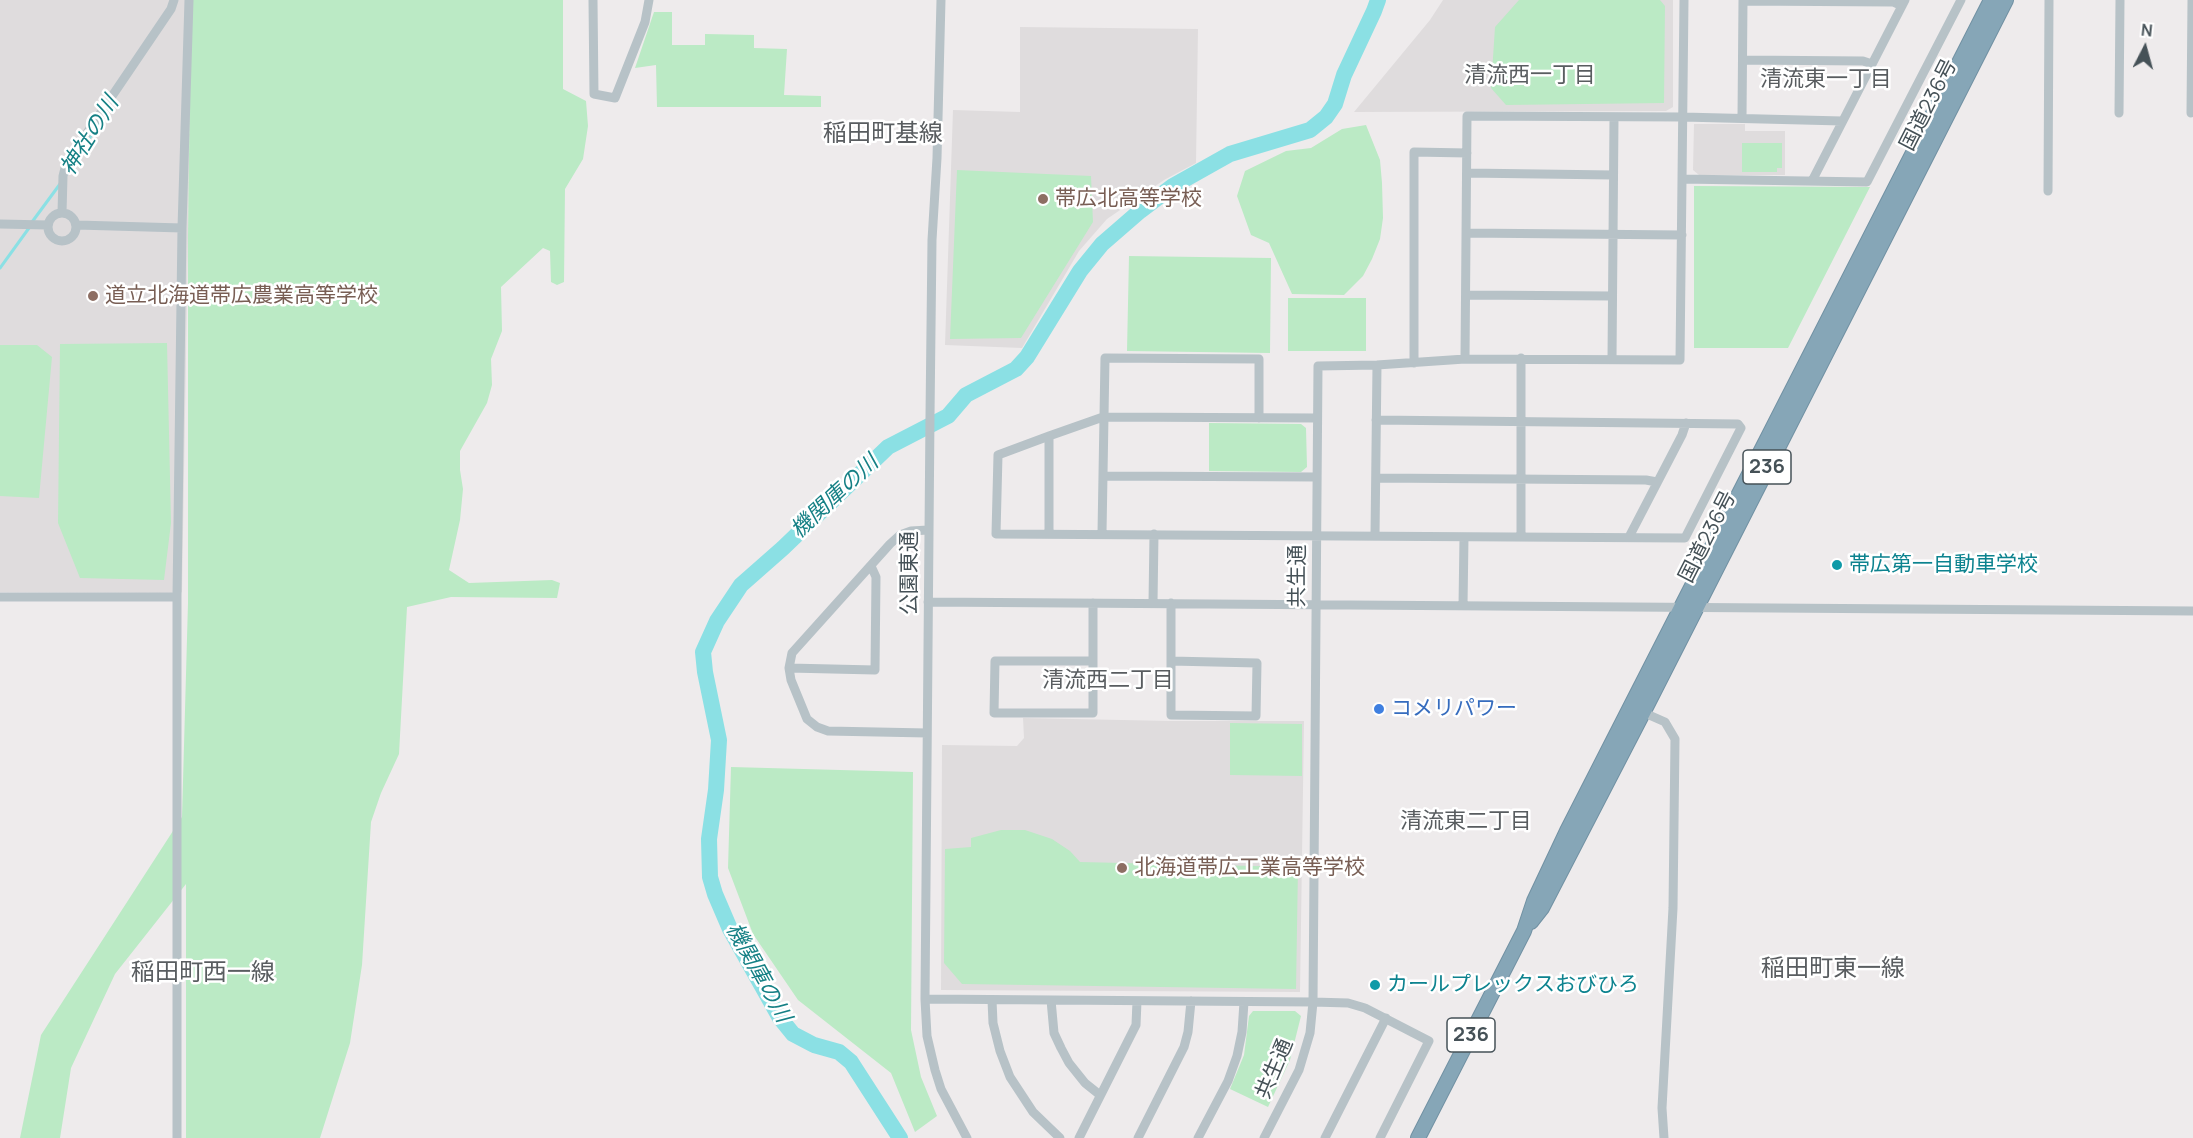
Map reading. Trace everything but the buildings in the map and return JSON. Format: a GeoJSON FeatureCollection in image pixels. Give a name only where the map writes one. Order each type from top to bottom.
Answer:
{"type":"FeatureCollection","features":[{"type":"Feature","properties":{"kind":"highway","name":"国道236号"},"geometry":{"type":"LineString","coordinates":[[1524,931],[1542,908],[1643,713],[1688,608],[1991,0]]}},
{"type":"Feature","properties":{"kind":"highway","name":"国道236号"},"geometry":{"type":"LineString","coordinates":[[1418,1138],[1524,931],[1534,901],[1630,706],[1688,608],[2006,0]]}},
{"type":"Feature","properties":{"kind":"street"},"geometry":{"type":"LineString","coordinates":[[62,213],[63,176],[66,164],[171,9],[174,0]]}},
{"type":"Feature","properties":{"kind":"street"},"geometry":{"type":"LineString","coordinates":[[177,1138],[177,597],[182,228],[189,0]]}},
{"type":"Feature","properties":{"kind":"street"},"geometry":{"type":"LineString","coordinates":[[593,0],[594,94],[615,98],[645,22],[650,0]]}},
{"type":"Feature","properties":{"kind":"street","name":"公園東通"},"geometry":{"type":"LineString","coordinates":[[941,0],[937,158],[932,240],[925,999],[927,1036],[935,1070],[941,1089],[967,1138]]}},
{"type":"Feature","properties":{"kind":"street"},"geometry":{"type":"LineString","coordinates":[[1466,233],[1682,235],[1684,0]]}},
{"type":"Feature","properties":{"kind":"street"},"geometry":{"type":"LineString","coordinates":[[1682,179],[1867,182],[1961,0]]}},
{"type":"Feature","properties":{"kind":"street"},"geometry":{"type":"LineString","coordinates":[[2048,191],[2049,0]]}},
{"type":"Feature","properties":{"kind":"street"},"geometry":{"type":"LineString","coordinates":[[2119,113],[2120,0]]}},
{"type":"Feature","properties":{"kind":"street"},"geometry":{"type":"LineString","coordinates":[[2191,113],[2192,0]]}},
{"type":"Feature","properties":{"kind":"street"},"geometry":{"type":"LineString","coordinates":[[1742,118],[1743,1],[1904,3],[1812,181]]}},
{"type":"Feature","properties":{"kind":"street"},"geometry":{"type":"LineString","coordinates":[[1743,60],[1863,61],[1872,64]]}},
{"type":"Feature","properties":{"kind":"street"},"geometry":{"type":"LineString","coordinates":[[1465,359],[1467,116],[1683,117],[1842,121]]}},
{"type":"Feature","properties":{"kind":"street"},"geometry":{"type":"LineString","coordinates":[[1612,359],[1614,118]]}},
{"type":"Feature","properties":{"kind":"street"},"geometry":{"type":"LineString","coordinates":[[1414,363],[1414,152],[1467,153]]}},
{"type":"Feature","properties":{"kind":"street"},"geometry":{"type":"LineString","coordinates":[[1467,173],[1613,175]]}},
{"type":"Feature","properties":{"kind":"street"},"geometry":{"type":"LineString","coordinates":[[62,213],[73,218],[77,225],[74,235],[67,241],[57,240],[50,234],[48,225],[55,215],[62,213]]}},
{"type":"Feature","properties":{"kind":"street"},"geometry":{"type":"LineString","coordinates":[[0,224],[48,225]]}},
{"type":"Feature","properties":{"kind":"street"},"geometry":{"type":"LineString","coordinates":[[77,225],[182,228]]}},
{"type":"Feature","properties":{"kind":"street","name":"共生通"},"geometry":{"type":"LineString","coordinates":[[1264,1138],[1299,1070],[1310,1033],[1313,1002],[1318,366],[1521,358],[1680,360],[1682,235]]}},
{"type":"Feature","properties":{"kind":"street"},"geometry":{"type":"LineString","coordinates":[[1466,295],[1612,296]]}},
{"type":"Feature","properties":{"kind":"street"},"geometry":{"type":"LineString","coordinates":[[1102,533],[1105,358],[1259,359],[1259,418]]}},
{"type":"Feature","properties":{"kind":"street"},"geometry":{"type":"LineString","coordinates":[[1521,358],[1521,537]]}},
{"type":"Feature","properties":{"kind":"street"},"geometry":{"type":"LineString","coordinates":[[1375,536],[1377,365]]}},
{"type":"Feature","properties":{"kind":"street"},"geometry":{"type":"LineString","coordinates":[[1317,418],[1103,417],[1049,436],[998,455],[996,534],[1685,538],[1741,428],[1738,424],[1376,420]]}},
{"type":"Feature","properties":{"kind":"street"},"geometry":{"type":"LineString","coordinates":[[1629,537],[1686,423]]}},
{"type":"Feature","properties":{"kind":"street"},"geometry":{"type":"LineString","coordinates":[[1049,436],[1049,534]]}},
{"type":"Feature","properties":{"kind":"street"},"geometry":{"type":"LineString","coordinates":[[1103,476],[1317,477]]}},
{"type":"Feature","properties":{"kind":"street"},"geometry":{"type":"LineString","coordinates":[[1376,478],[1646,480],[1657,482]]}},
{"type":"Feature","properties":{"kind":"street"},"geometry":{"type":"LineString","coordinates":[[927,733],[828,731],[817,727],[807,719],[791,680],[789,668],[792,653],[900,535],[911,531],[928,530]]}},
{"type":"Feature","properties":{"kind":"street"},"geometry":{"type":"LineString","coordinates":[[1153,603],[1154,534]]}},
{"type":"Feature","properties":{"kind":"street"},"geometry":{"type":"LineString","coordinates":[[1463,606],[1464,537]]}},
{"type":"Feature","properties":{"kind":"street"},"geometry":{"type":"LineString","coordinates":[[789,668],[875,669],[876,577],[871,566]]}},
{"type":"Feature","properties":{"kind":"street"},"geometry":{"type":"LineString","coordinates":[[0,597],[177,597]]}},
{"type":"Feature","properties":{"kind":"street"},"geometry":{"type":"LineString","coordinates":[[928,602],[2193,611]]}},
{"type":"Feature","properties":{"kind":"street"},"geometry":{"type":"LineString","coordinates":[[1093,603],[1093,661],[1093,713],[994,713],[995,661],[1093,661]]}},
{"type":"Feature","properties":{"kind":"street"},"geometry":{"type":"LineString","coordinates":[[1171,603],[1171,661],[1171,715],[1256,716],[1257,663],[1171,661]]}},
{"type":"Feature","properties":{"kind":"street"},"geometry":{"type":"LineString","coordinates":[[1630,706],[1665,722],[1675,739],[1673,908],[1662,1108],[1664,1138]]}},
{"type":"Feature","properties":{"kind":"street"},"geometry":{"type":"LineString","coordinates":[[925,999],[1313,1002],[1348,1003],[1365,1008],[1429,1041],[1380,1138]]}},
{"type":"Feature","properties":{"kind":"street"},"geometry":{"type":"LineString","coordinates":[[992,1000],[993,1023],[1010,1077],[1033,1112],[1060,1138]]}},
{"type":"Feature","properties":{"kind":"street"},"geometry":{"type":"LineString","coordinates":[[1051,1000],[1054,1033],[1065,1056],[1085,1083],[1100,1095]]}},
{"type":"Feature","properties":{"kind":"street"},"geometry":{"type":"LineString","coordinates":[[1079,1138],[1136,1024],[1137,1001]]}},
{"type":"Feature","properties":{"kind":"street"},"geometry":{"type":"LineString","coordinates":[[1138,1138],[1184,1047],[1191,1002]]}},
{"type":"Feature","properties":{"kind":"street"},"geometry":{"type":"LineString","coordinates":[[1198,1138],[1237,1056],[1242,1032],[1244,1002]]}},
{"type":"Feature","properties":{"kind":"street"},"geometry":{"type":"LineString","coordinates":[[1325,1138],[1386,1018]]}},
{"type":"Feature","properties":{"kind":"shaded area","name":"道立北海道帯広農業高等学校"},"geometry":{"type":"Polygon","coordinates":[[[0,0],[192,0],[182,592],[180,593],[0,592],[0,0]]]}},
{"type":"Feature","properties":{"kind":"shaded area"},"geometry":{"type":"Polygon","coordinates":[[[1443,0],[1673,0],[1673,107],[1666,111],[1354,112],[1430,20],[1443,0]]]}},
{"type":"Feature","properties":{"kind":"shaded area","name":"帯広北高等学校"},"geometry":{"type":"Polygon","coordinates":[[[1020,27],[1198,29],[1196,163],[1164,180],[1107,219],[1079,251],[1022,348],[945,345],[953,110],[1020,112],[1020,27]]]}},
{"type":"Feature","properties":{"kind":"shaded area"},"geometry":{"type":"Polygon","coordinates":[[[1694,124],[1745,124],[1745,131],[1785,131],[1785,175],[1699,175],[1693,170],[1694,124]]]}},
{"type":"Feature","properties":{"kind":"shaded area","name":"北海道帯広工業高等学校"},"geometry":{"type":"Polygon","coordinates":[[[1023,718],[1304,721],[1300,992],[941,990],[942,745],[1017,746],[1024,738],[1023,718]]]}},
{"type":"Feature","properties":{"kind":"green space"},"geometry":{"type":"Polygon","coordinates":[[[191,0],[563,0],[563,89],[586,101],[588,126],[583,159],[565,189],[564,282],[557,285],[551,282],[550,251],[543,248],[501,287],[502,331],[491,359],[492,385],[487,403],[460,451],[463,489],[460,520],[449,570],[469,583],[552,580],[560,583],[557,598],[451,597],[407,607],[399,754],[371,822],[362,965],[350,1043],[320,1138],[186,1138],[186,884],[115,974],[71,1068],[60,1138],[20,1138],[41,1035],[182,817],[188,603],[188,235],[191,0]]]}},
{"type":"Feature","properties":{"kind":"green space"},"geometry":{"type":"Polygon","coordinates":[[[1519,0],[1660,0],[1665,6],[1664,103],[1506,105],[1491,88],[1495,27],[1519,0]]]}},
{"type":"Feature","properties":{"kind":"green space"},"geometry":{"type":"Polygon","coordinates":[[[654,12],[672,12],[672,45],[705,45],[705,34],[754,35],[754,48],[787,49],[784,95],[821,96],[821,107],[657,107],[656,65],[635,68],[654,12]]]}},
{"type":"Feature","properties":{"kind":"green space"},"geometry":{"type":"Polygon","coordinates":[[[1366,125],[1380,160],[1382,183],[1383,218],[1380,239],[1372,259],[1363,276],[1344,295],[1292,294],[1269,243],[1251,235],[1237,196],[1245,171],[1286,151],[1311,148],[1342,129],[1366,125]]]}},
{"type":"Feature","properties":{"kind":"green space"},"geometry":{"type":"Polygon","coordinates":[[[1742,143],[1782,143],[1782,168],[1777,168],[1777,172],[1742,172],[1742,143]]]}},
{"type":"Feature","properties":{"kind":"green space"},"geometry":{"type":"Polygon","coordinates":[[[957,170],[1091,176],[1093,222],[1021,338],[950,339],[957,170]]]}},
{"type":"Feature","properties":{"kind":"green space"},"geometry":{"type":"Polygon","coordinates":[[[1694,186],[1870,187],[1788,348],[1694,348],[1694,186]]]}},
{"type":"Feature","properties":{"kind":"green space"},"geometry":{"type":"Polygon","coordinates":[[[1129,256],[1271,258],[1270,353],[1127,351],[1129,256]]]}},
{"type":"Feature","properties":{"kind":"green space"},"geometry":{"type":"Polygon","coordinates":[[[1288,298],[1366,298],[1366,351],[1288,351],[1288,298]]]}},
{"type":"Feature","properties":{"kind":"green space"},"geometry":{"type":"Polygon","coordinates":[[[167,343],[171,523],[164,580],[80,578],[58,523],[60,344],[167,343]]]}},
{"type":"Feature","properties":{"kind":"green space"},"geometry":{"type":"Polygon","coordinates":[[[0,345],[37,345],[52,357],[39,498],[0,496],[0,345]]]}},
{"type":"Feature","properties":{"kind":"green space"},"geometry":{"type":"Polygon","coordinates":[[[1209,423],[1301,424],[1306,428],[1307,467],[1301,472],[1209,471],[1209,423]]]}},
{"type":"Feature","properties":{"kind":"green space"},"geometry":{"type":"Polygon","coordinates":[[[1230,723],[1302,724],[1302,776],[1230,775],[1230,723]]]}},
{"type":"Feature","properties":{"kind":"green space"},"geometry":{"type":"Polygon","coordinates":[[[731,767],[913,772],[911,1030],[921,1077],[937,1116],[915,1132],[891,1073],[798,1000],[753,934],[728,868],[731,767]]]}},
{"type":"Feature","properties":{"kind":"green space"},"geometry":{"type":"Polygon","coordinates":[[[1001,830],[1025,830],[1052,839],[1070,851],[1080,862],[1298,867],[1296,989],[962,984],[944,963],[945,849],[971,847],[971,838],[1001,830]]]}},
{"type":"Feature","properties":{"kind":"green space"},"geometry":{"type":"Polygon","coordinates":[[[1253,1011],[1295,1011],[1301,1016],[1290,1060],[1268,1107],[1230,1089],[1244,1055],[1249,1016],[1253,1011]]]}},
{"type":"Feature","properties":{"kind":"waterway","name":"機関庫の川"},"geometry":{"type":"LineString","coordinates":[[900,1138],[851,1062],[839,1052],[814,1045],[793,1034],[780,1018],[730,929],[715,894],[710,877],[709,839],[716,790],[719,740],[703,652],[717,621],[741,585],[888,447],[948,416],[966,395],[1016,369],[1027,357],[1080,271],[1102,244],[1140,211],[1173,186],[1230,154],[1310,130],[1326,117],[1335,104],[1344,75],[1378,0]]}},
{"type":"Feature","properties":{"kind":"waterway","name":"神社の川"},"geometry":{"type":"LineString","coordinates":[[67,174],[102,118]]}},
{"type":"Feature","properties":{"kind":"waterway","name":"神社の川"},"geometry":{"type":"LineString","coordinates":[[32,222],[60,184]]}},
{"type":"Feature","properties":{"kind":"waterway","name":"神社の川"},"geometry":{"type":"LineString","coordinates":[[0,268],[29,228]]}},
{"type":"Feature","properties":{"kind":"place","name":"帯広北高等学校"},"geometry":{"type":"Point","coordinates":[1043,199]}},
{"type":"Feature","properties":{"kind":"place","name":"道立北海道帯広農業高等学校"},"geometry":{"type":"Point","coordinates":[93,296]}},
{"type":"Feature","properties":{"kind":"place","name":"帯広第一自動車学校"},"geometry":{"type":"Point","coordinates":[1837,565]}},
{"type":"Feature","properties":{"kind":"place","name":"コメリパワー"},"geometry":{"type":"Point","coordinates":[1379,709]}},
{"type":"Feature","properties":{"kind":"place","name":"北海道帯広工業高等学校"},"geometry":{"type":"Point","coordinates":[1122,868]}},
{"type":"Feature","properties":{"kind":"place","name":"カールプレックスおびひろ"},"geometry":{"type":"Point","coordinates":[1375,985]}},
{"type":"Feature","properties":{"kind":"district","name":"清流西一丁目"},"geometry":{"type":"Point","coordinates":[1530,76]}},
{"type":"Feature","properties":{"kind":"district","name":"清流東一丁目"},"geometry":{"type":"Point","coordinates":[1826,80]}},
{"type":"Feature","properties":{"kind":"district","name":"稲田町基線"},"geometry":{"type":"Point","coordinates":[883,134]}},
{"type":"Feature","properties":{"kind":"district","name":"清流西二丁目"},"geometry":{"type":"Point","coordinates":[1108,681]}},
{"type":"Feature","properties":{"kind":"district","name":"清流東二丁目"},"geometry":{"type":"Point","coordinates":[1466,822]}},
{"type":"Feature","properties":{"kind":"district","name":"稲田町東一線"},"geometry":{"type":"Point","coordinates":[1833,969]}},
{"type":"Feature","properties":{"kind":"district","name":"稲田町西一線"},"geometry":{"type":"Point","coordinates":[203,973]}}]}
